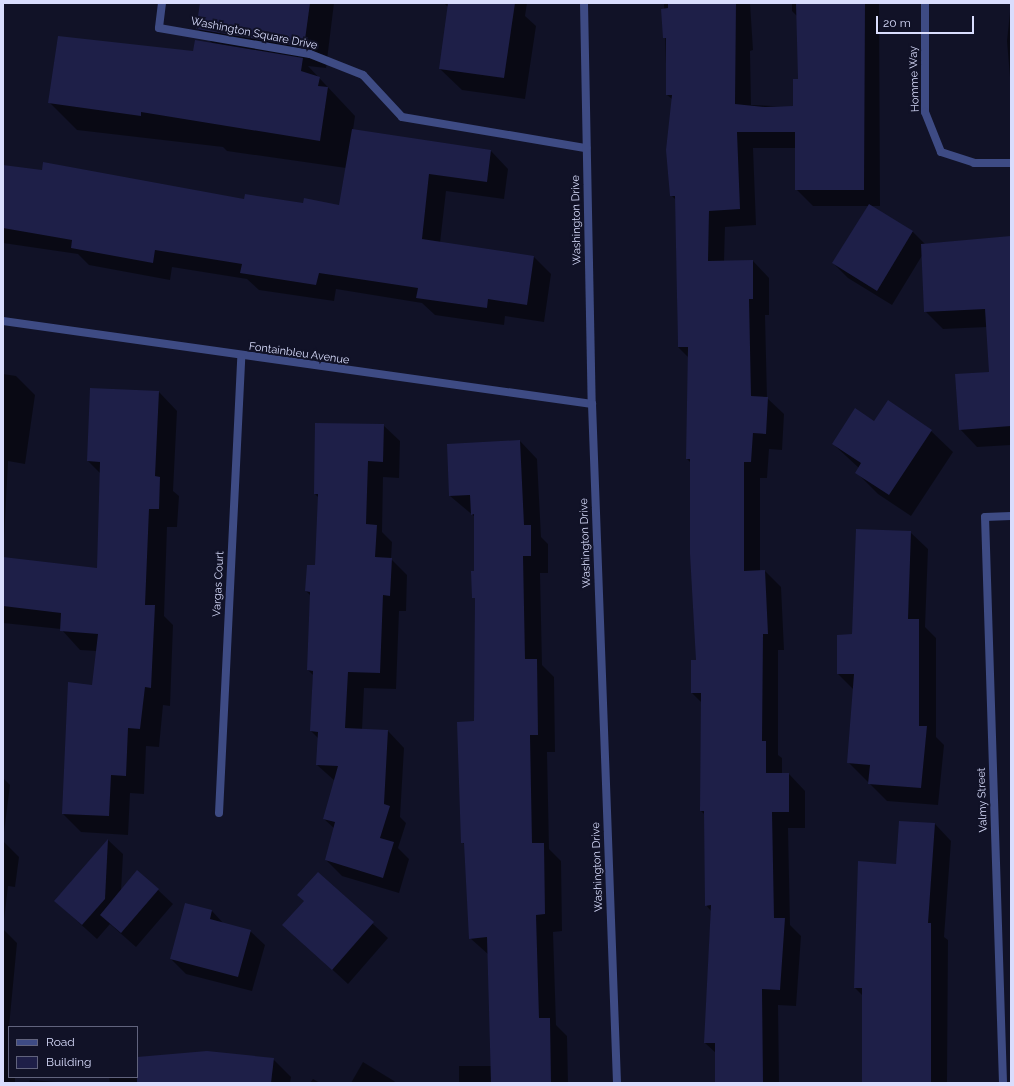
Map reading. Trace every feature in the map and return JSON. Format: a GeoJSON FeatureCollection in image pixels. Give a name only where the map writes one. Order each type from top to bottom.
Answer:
{"type":"FeatureCollection","features":[{"type":"Feature","properties":{"kind":"street","name":"Washington Square Drive"},"geometry":{"type":"LineString","coordinates":[[162,3],[159,28],[310,54],[363,75],[402,117],[586,148]]}},
{"type":"Feature","properties":{"kind":"street","name":"Washington Drive"},"geometry":{"type":"LineString","coordinates":[[584,3],[592,404],[617,1083]]}},
{"type":"Feature","properties":{"kind":"street","name":"Homme Way"},"geometry":{"type":"LineString","coordinates":[[925,3],[925,112],[941,152],[974,163],[1011,163]]}},
{"type":"Feature","properties":{"kind":"street","name":"Fontainbleu Avenue"},"geometry":{"type":"LineString","coordinates":[[3,321],[241,357],[592,404]]}},
{"type":"Feature","properties":{"kind":"street","name":"Vargas Court"},"geometry":{"type":"LineString","coordinates":[[219,813],[241,357]]}},
{"type":"Feature","properties":{"kind":"street","name":"Valmy Street"},"geometry":{"type":"LineString","coordinates":[[1003,1083],[985,517],[1011,516]]}},
{"type":"Feature","properties":{"kind":"building"},"geometry":{"type":"Polygon","coordinates":[[[200,3],[310,3],[304,47],[196,29],[200,3]]]}},
{"type":"Feature","properties":{"kind":"building"},"geometry":{"type":"Polygon","coordinates":[[[448,3],[515,3],[504,78],[439,69],[448,3]]]}},
{"type":"Feature","properties":{"kind":"building"},"geometry":{"type":"Polygon","coordinates":[[[668,3],[736,3],[735,104],[765,107],[793,106],[793,79],[798,79],[796,3],[865,3],[864,190],[795,190],[795,132],[737,132],[740,209],[709,211],[708,261],[753,260],[753,299],[749,299],[751,396],[768,397],[766,434],[753,433],[751,462],[744,462],[744,571],[765,570],[768,634],[763,634],[762,741],[766,741],[766,773],[789,773],[789,812],[772,812],[774,918],[785,918],[780,990],[762,989],[763,1082],[715,1082],[715,1043],[704,1043],[711,905],[705,906],[704,811],[700,811],[701,693],[691,693],[691,660],[696,660],[690,554],[690,459],[686,459],[688,347],[678,347],[675,196],[670,196],[666,150],[672,95],[666,95],[666,38],[663,38],[661,9],[668,8],[668,3]]]}},
{"type":"Feature","properties":{"kind":"building"},"geometry":{"type":"Polygon","coordinates":[[[58,36],[193,51],[195,40],[303,58],[301,71],[320,77],[318,86],[328,87],[320,141],[141,112],[141,116],[48,103],[58,36]]]}},
{"type":"Feature","properties":{"kind":"building"},"geometry":{"type":"Polygon","coordinates":[[[352,129],[491,150],[487,182],[429,174],[422,239],[534,256],[527,305],[488,299],[487,308],[416,298],[418,288],[319,273],[316,285],[240,273],[242,264],[155,250],[153,263],[71,248],[72,240],[3,228],[3,165],[42,170],[43,162],[244,199],[245,194],[303,203],[304,198],[339,205],[352,129]]]}},
{"type":"Feature","properties":{"kind":"building"},"geometry":{"type":"Polygon","coordinates":[[[869,204],[913,231],[877,291],[832,263],[869,204]]]}},
{"type":"Feature","properties":{"kind":"building"},"geometry":{"type":"Polygon","coordinates":[[[1011,236],[1011,426],[959,430],[955,374],[989,372],[985,309],[924,312],[921,244],[1011,236]]]}},
{"type":"Feature","properties":{"kind":"building"},"geometry":{"type":"Polygon","coordinates":[[[90,388],[159,391],[155,476],[160,477],[159,509],[149,509],[145,605],[155,605],[151,688],[145,687],[140,729],[128,728],[126,776],[111,775],[109,816],[62,814],[68,682],[92,685],[98,634],[60,631],[61,613],[3,606],[3,557],[97,568],[100,462],[87,461],[90,388]]]}},
{"type":"Feature","properties":{"kind":"building"},"geometry":{"type":"Polygon","coordinates":[[[888,400],[932,430],[889,495],[855,473],[861,463],[832,444],[855,408],[874,421],[888,400]]]}},
{"type":"Feature","properties":{"kind":"building"},"geometry":{"type":"Polygon","coordinates":[[[315,423],[384,424],[383,462],[368,461],[366,524],[377,525],[375,557],[392,558],[390,596],[383,595],[380,673],[348,672],[345,728],[388,730],[384,804],[390,806],[380,838],[394,842],[383,878],[325,860],[335,822],[323,819],[338,766],[316,765],[318,732],[310,731],[313,671],[307,670],[310,592],[305,591],[307,565],[315,565],[318,494],[314,494],[315,423]]]}},
{"type":"Feature","properties":{"kind":"building"},"geometry":{"type":"Polygon","coordinates":[[[520,440],[524,525],[531,525],[531,556],[523,556],[525,659],[537,659],[538,735],[530,735],[532,843],[544,843],[545,914],[536,915],[539,1018],[550,1018],[551,1083],[491,1083],[487,937],[469,939],[464,843],[461,843],[457,722],[474,721],[475,598],[472,598],[471,571],[474,571],[474,514],[471,515],[470,495],[449,496],[447,444],[520,440]]]}},
{"type":"Feature","properties":{"kind":"building"},"geometry":{"type":"Polygon","coordinates":[[[856,529],[911,531],[908,619],[919,619],[919,726],[927,726],[921,788],[868,784],[870,765],[847,763],[854,674],[837,674],[837,635],[852,634],[856,529]]]}},
{"type":"Feature","properties":{"kind":"building"},"geometry":{"type":"Polygon","coordinates":[[[899,821],[935,823],[928,923],[931,923],[931,1083],[862,1083],[862,988],[854,988],[858,861],[896,864],[899,821]]]}},
{"type":"Feature","properties":{"kind":"building"},"geometry":{"type":"Polygon","coordinates":[[[108,839],[105,899],[82,925],[54,901],[108,839]]]}},
{"type":"Feature","properties":{"kind":"building"},"geometry":{"type":"Polygon","coordinates":[[[137,870],[159,889],[121,933],[100,915],[137,870]]]}},
{"type":"Feature","properties":{"kind":"building"},"geometry":{"type":"Polygon","coordinates":[[[318,872],[374,922],[332,970],[282,925],[304,901],[297,895],[318,872]]]}},
{"type":"Feature","properties":{"kind":"building"},"geometry":{"type":"Polygon","coordinates":[[[185,903],[212,910],[210,919],[251,930],[238,977],[170,959],[185,903]]]}},
{"type":"Feature","properties":{"kind":"building"},"geometry":{"type":"Polygon","coordinates":[[[207,1051],[274,1058],[271,1083],[137,1083],[138,1057],[207,1051]]]}}]}
